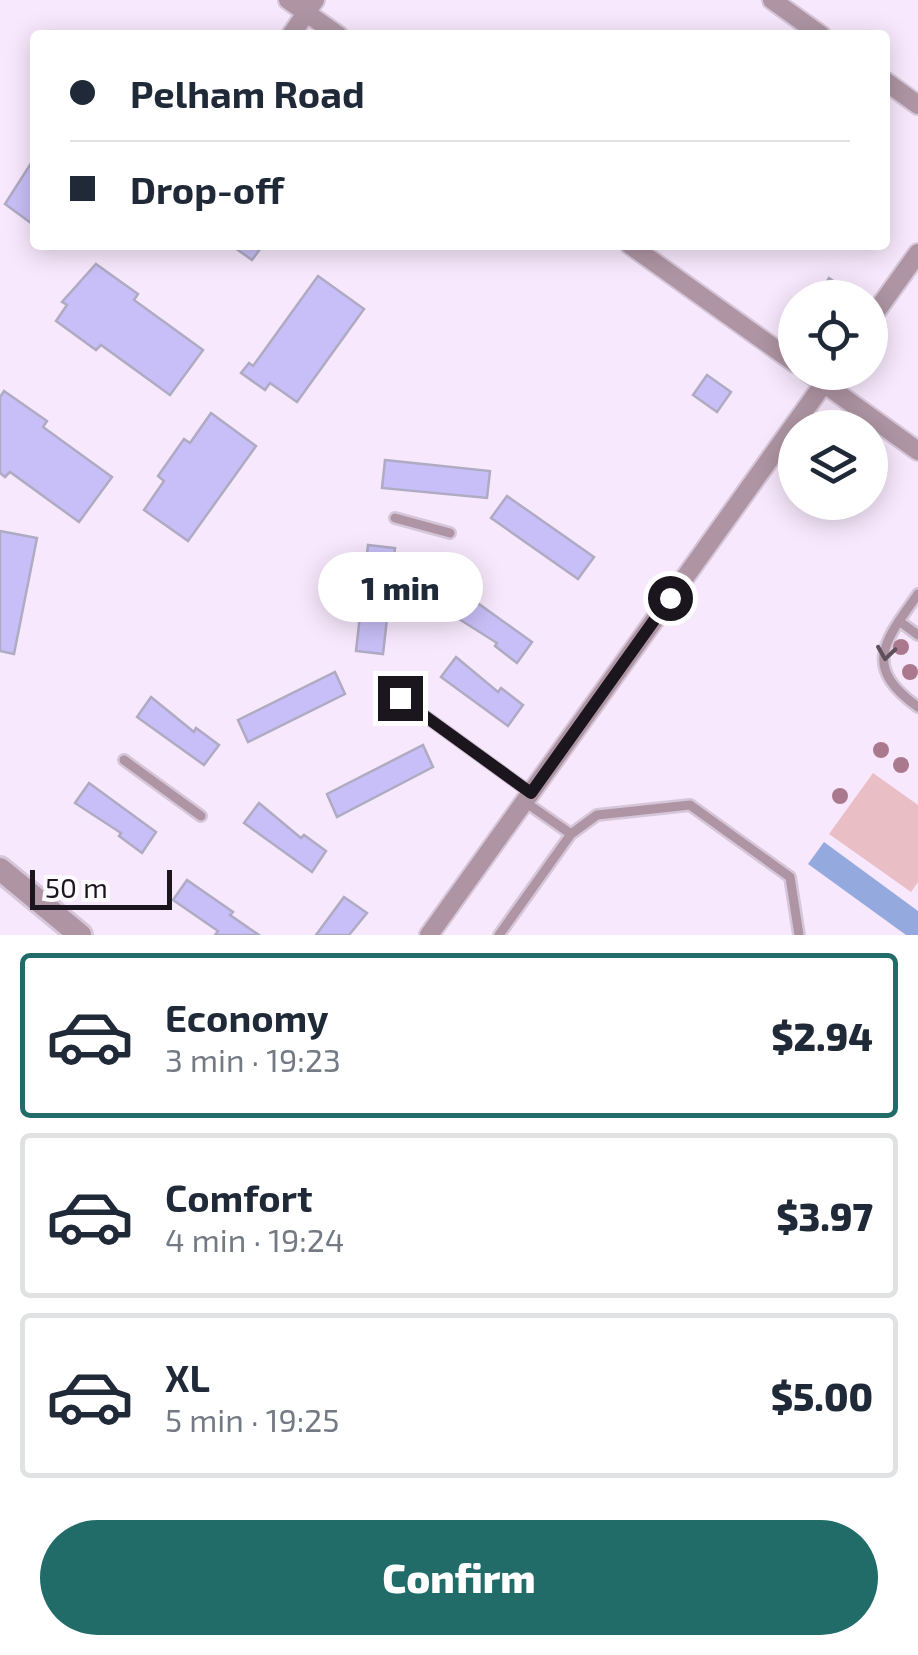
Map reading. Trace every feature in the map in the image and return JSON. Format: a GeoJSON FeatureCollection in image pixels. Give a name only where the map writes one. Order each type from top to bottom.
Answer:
{"type":"FeatureCollection","features":[{"type":"Feature","properties":{"kind":"street"},"geometry":{"type":"LineString","coordinates":[[288,0],[311,6],[333,30]]}},
{"type":"Feature","properties":{"kind":"street"},"geometry":{"type":"LineString","coordinates":[[772,0],[814,30]]}},
{"type":"Feature","properties":{"kind":"street"},"geometry":{"type":"LineString","coordinates":[[294,30],[311,6]]}},
{"type":"Feature","properties":{"kind":"street"},"geometry":{"type":"LineString","coordinates":[[890,85],[918,105]]}},
{"type":"Feature","properties":{"kind":"street"},"geometry":{"type":"LineString","coordinates":[[637,250],[778,352]]}},
{"type":"Feature","properties":{"kind":"street"},"geometry":{"type":"LineString","coordinates":[[888,295],[918,253]]}},
{"type":"Feature","properties":{"kind":"street"},"geometry":{"type":"LineString","coordinates":[[430,935],[819,390]]}},
{"type":"Feature","properties":{"kind":"street"},"geometry":{"type":"LineString","coordinates":[[843,390],[918,451]]}},
{"type":"Feature","properties":{"kind":"street"},"geometry":{"type":"LineString","coordinates":[[0,869],[80,935]]}},
{"type":"Feature","properties":{"kind":"lane"},"geometry":{"type":"LineString","coordinates":[[395,518],[450,533]]}},
{"type":"Feature","properties":{"kind":"lane"},"geometry":{"type":"LineString","coordinates":[[918,594],[884,642],[883,670],[891,684],[918,707]]}},
{"type":"Feature","properties":{"kind":"lane"},"geometry":{"type":"LineString","coordinates":[[899,621],[918,635]]}},
{"type":"Feature","properties":{"kind":"lane"},"geometry":{"type":"LineString","coordinates":[[400,698],[571,834]]}},
{"type":"Feature","properties":{"kind":"lane"},"geometry":{"type":"LineString","coordinates":[[124,760],[200,816]]}},
{"type":"Feature","properties":{"kind":"lane"},"geometry":{"type":"LineString","coordinates":[[499,935],[571,834],[597,816],[690,805],[790,877],[800,935]]}},
{"type":"Feature","properties":{"kind":"shaded area"},"geometry":{"type":"Polygon","coordinates":[[[873,773],[918,805],[918,882],[911,892],[829,834],[873,773]]]}},
{"type":"Feature","properties":{"kind":"water"},"geometry":{"type":"Polygon","coordinates":[[[824,842],[918,911],[918,935],[906,935],[808,864],[824,842]]]}},
{"type":"Feature","properties":{"kind":"building"},"geometry":{"type":"Polygon","coordinates":[[[30,165],[30,222],[5,204],[30,165]]]}},
{"type":"Feature","properties":{"kind":"building"},"geometry":{"type":"Polygon","coordinates":[[[238,250],[259,250],[252,260],[238,250]]]}},
{"type":"Feature","properties":{"kind":"building"},"geometry":{"type":"Polygon","coordinates":[[[96,264],[138,294],[134,300],[203,350],[170,395],[101,345],[96,350],[56,321],[67,305],[62,302],[96,264]]]}},
{"type":"Feature","properties":{"kind":"building"},"geometry":{"type":"Polygon","coordinates":[[[318,276],[364,309],[297,402],[270,383],[265,390],[241,373],[249,363],[253,366],[318,276]]]}},
{"type":"Feature","properties":{"kind":"building"},"geometry":{"type":"Polygon","coordinates":[[[707,375],[731,392],[717,412],[693,395],[707,375]]]}},
{"type":"Feature","properties":{"kind":"building"},"geometry":{"type":"Polygon","coordinates":[[[4,391],[47,421],[43,427],[112,477],[79,522],[10,472],[5,477],[0,473],[0,397],[4,391]]]}},
{"type":"Feature","properties":{"kind":"building"},"geometry":{"type":"Polygon","coordinates":[[[211,413],[256,446],[188,541],[144,510],[164,481],[158,476],[184,439],[190,443],[211,413]]]}},
{"type":"Feature","properties":{"kind":"building"},"geometry":{"type":"Polygon","coordinates":[[[385,460],[490,471],[487,498],[382,488],[385,460]]]}},
{"type":"Feature","properties":{"kind":"building"},"geometry":{"type":"Polygon","coordinates":[[[507,496],[594,557],[578,579],[491,518],[507,496]]]}},
{"type":"Feature","properties":{"kind":"building"},"geometry":{"type":"Polygon","coordinates":[[[0,531],[37,538],[14,654],[0,651],[0,531]]]}},
{"type":"Feature","properties":{"kind":"building"},"geometry":{"type":"Polygon","coordinates":[[[368,545],[395,548],[383,654],[356,651],[368,545]]]}},
{"type":"Feature","properties":{"kind":"building"},"geometry":{"type":"Polygon","coordinates":[[[465,594],[532,642],[517,663],[495,646],[497,643],[451,614],[465,594]]]}},
{"type":"Feature","properties":{"kind":"building"},"geometry":{"type":"Polygon","coordinates":[[[456,657],[498,692],[501,688],[523,705],[508,726],[441,677],[456,657]]]}},
{"type":"Feature","properties":{"kind":"building"},"geometry":{"type":"Polygon","coordinates":[[[335,672],[345,694],[248,742],[238,720],[335,672]]]}},
{"type":"Feature","properties":{"kind":"building"},"geometry":{"type":"Polygon","coordinates":[[[151,697],[194,732],[196,728],[219,745],[204,765],[137,717],[151,697]]]}},
{"type":"Feature","properties":{"kind":"building"},"geometry":{"type":"Polygon","coordinates":[[[423,745],[433,767],[337,817],[327,794],[423,745]]]}},
{"type":"Feature","properties":{"kind":"building"},"geometry":{"type":"Polygon","coordinates":[[[89,783],[156,832],[142,853],[119,836],[121,833],[75,803],[89,783]]]}},
{"type":"Feature","properties":{"kind":"building"},"geometry":{"type":"Polygon","coordinates":[[[259,803],[301,838],[304,835],[326,851],[312,872],[244,823],[259,803]]]}},
{"type":"Feature","properties":{"kind":"building"},"geometry":{"type":"Polygon","coordinates":[[[187,880],[259,935],[215,935],[218,931],[173,900],[187,880]]]}},
{"type":"Feature","properties":{"kind":"building"},"geometry":{"type":"Polygon","coordinates":[[[344,897],[367,913],[349,935],[316,935],[344,897]]]}},
{"type":"Feature","properties":{"kind":"route"},"geometry":{"type":"LineString","coordinates":[[400,698],[531,793],[670,598]]}}]}
